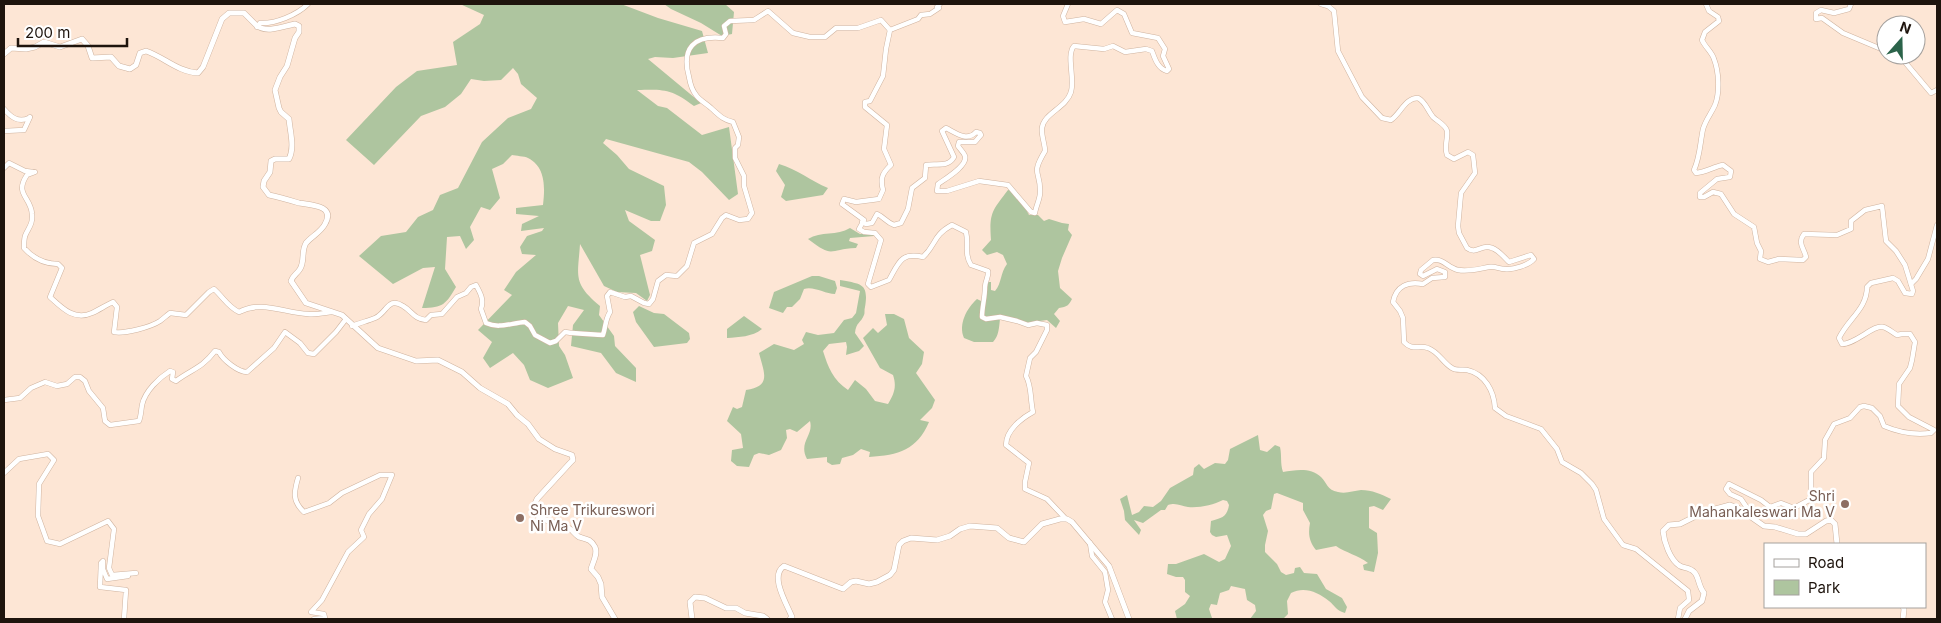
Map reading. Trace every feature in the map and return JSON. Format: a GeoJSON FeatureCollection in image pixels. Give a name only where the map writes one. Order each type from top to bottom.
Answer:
{"type":"FeatureCollection","features":[{"type":"Feature","properties":{"kind":"street"},"geometry":{"type":"LineString","coordinates":[[257,27],[260,23],[269,24],[291,15],[308,4]]}},
{"type":"Feature","properties":{"kind":"street"},"geometry":{"type":"LineString","coordinates":[[890,30],[918,19],[920,15],[930,14],[939,8],[937,7],[940,4]]}},
{"type":"Feature","properties":{"kind":"street"},"geometry":{"type":"LineString","coordinates":[[862,222],[866,224],[872,223],[877,214],[882,216],[885,221],[894,225],[901,223],[908,209],[912,188],[925,178],[926,165],[946,164],[953,159],[954,156],[942,131],[946,128],[967,137],[971,137],[976,132],[981,135],[975,142],[959,142],[958,146],[965,156],[965,161],[958,170],[938,184],[938,190],[947,191],[979,181],[1008,185],[1031,212],[1035,212],[1040,194],[1036,172],[1037,164],[1045,151],[1042,129],[1046,118],[1059,110],[1070,93],[1073,78],[1069,53],[1074,46],[1104,49],[1112,46],[1125,52],[1146,49],[1152,51],[1155,60],[1163,70],[1167,71],[1169,69],[1163,56],[1164,49],[1158,38],[1132,33],[1124,14],[1117,10],[1101,24],[1084,19],[1065,22],[1063,16],[1068,4]]}},
{"type":"Feature","properties":{"kind":"street"},"geometry":{"type":"LineString","coordinates":[[1321,4],[1328,6],[1334,11],[1338,51],[1362,97],[1370,107],[1382,118],[1391,120],[1397,116],[1410,100],[1418,98],[1423,100],[1428,111],[1446,128],[1444,147],[1447,155],[1454,159],[1468,152],[1473,155],[1475,173],[1461,193],[1458,226],[1459,233],[1467,248],[1475,251],[1490,247],[1500,252],[1508,262],[1531,255],[1534,259],[1530,263],[1514,269],[1507,270],[1492,267],[1472,271],[1454,269],[1442,261],[1432,260],[1421,270],[1420,274],[1423,276],[1437,269],[1445,272],[1445,277],[1432,278],[1423,284],[1412,282],[1404,284],[1394,296],[1393,302],[1403,318],[1404,342],[1408,347],[1416,349],[1426,347],[1432,350],[1451,368],[1466,369],[1476,373],[1485,380],[1491,390],[1495,408],[1528,425],[1541,429],[1557,449],[1562,462],[1581,473],[1592,484],[1596,490],[1604,519],[1620,542],[1623,545],[1636,549],[1688,591],[1690,598],[1680,608],[1678,619]]}},
{"type":"Feature","properties":{"kind":"street"},"geometry":{"type":"LineString","coordinates":[[1706,4],[1709,11],[1718,17],[1719,21],[1705,32],[1702,40],[1714,57],[1717,75],[1717,97],[1714,106],[1707,116],[1694,170],[1696,173],[1723,165],[1730,170],[1730,177],[1717,179],[1700,193],[1700,197],[1713,192],[1721,194],[1734,214],[1746,223],[1754,226],[1755,237],[1761,251],[1760,259],[1768,262],[1779,259],[1803,260],[1806,257],[1801,245],[1801,239],[1804,234],[1837,234],[1844,232],[1851,229],[1851,221],[1865,210],[1882,206],[1886,241],[1896,251],[1905,265],[1913,291],[1912,294],[1908,295],[1898,281],[1893,278],[1871,283],[1867,287],[1867,296],[1862,307],[1843,330],[1840,338],[1842,344],[1847,344],[1876,327],[1882,326],[1897,335],[1910,334],[1915,342],[1910,368],[1899,384],[1898,406],[1909,417],[1934,430],[1931,433],[1920,434],[1894,430],[1884,426],[1880,416],[1872,408],[1860,407],[1850,418],[1834,424],[1825,440],[1824,458],[1811,472],[1811,499],[1794,508],[1781,503],[1770,508],[1761,500],[1729,484],[1726,489],[1730,494],[1741,499],[1759,524]]}},
{"type":"Feature","properties":{"kind":"street"},"geometry":{"type":"LineString","coordinates":[[1851,4],[1849,9],[1834,13],[1821,10],[1816,13],[1816,19],[1822,18],[1850,37],[1876,46]]}},
{"type":"Feature","properties":{"kind":"street"},"geometry":{"type":"LineString","coordinates":[[352,326],[376,318],[393,302],[407,308],[413,316],[420,320],[426,320],[431,315],[442,314],[457,297],[466,293],[471,286],[476,285],[483,303],[480,309],[486,323],[493,326],[525,322],[536,335],[550,343],[556,341],[565,332],[583,335],[591,333],[603,335],[606,328],[605,319],[610,312],[607,296],[610,292],[625,297],[631,296],[649,304],[656,290],[658,280],[666,276],[677,276],[687,266],[694,243],[712,234],[717,229],[722,218],[726,215],[739,220],[748,219],[752,213],[744,186],[744,176],[735,158],[735,148],[738,145],[739,137],[734,122],[724,120],[696,97],[690,83],[685,65],[687,53],[692,44],[701,39],[723,38],[726,34],[724,26],[730,21],[754,20],[768,11],[793,33],[810,37],[825,37],[836,28],[858,28],[881,20],[890,30]]}},
{"type":"Feature","properties":{"kind":"street"},"geometry":{"type":"LineString","coordinates":[[4,54],[11,48],[26,49],[35,47],[42,42],[60,48],[82,39],[88,46],[92,58],[111,57],[119,66],[130,69],[136,65],[140,53],[146,51],[180,68],[198,73],[203,67],[225,16],[229,13],[244,14],[257,27],[266,29],[284,28],[295,24],[300,28],[300,32],[294,38],[286,66],[275,90],[279,108],[289,119],[292,142],[291,155],[289,159],[275,159],[271,161],[270,172],[264,181],[263,187],[269,195],[322,207],[326,212],[327,219],[326,223],[307,243],[303,251],[303,261],[300,270],[293,276],[291,281],[306,303],[336,312],[378,348],[416,361],[438,360],[462,372],[480,388],[508,404],[539,438],[572,456],[573,460],[536,499],[533,505],[534,511],[539,517],[568,527],[577,536],[588,539],[593,545],[596,556],[591,569],[598,577],[601,584],[602,597],[615,619]]}},
{"type":"Feature","properties":{"kind":"street"},"geometry":{"type":"LineString","coordinates":[[890,30],[883,76],[870,101],[865,102],[865,107],[886,125],[884,149],[891,165],[883,171],[881,182],[883,190],[879,199],[856,202],[844,199],[842,204],[864,220],[859,229],[864,232],[875,233],[881,240],[868,284],[871,287],[889,280],[900,261],[908,255],[923,257],[930,251],[934,240],[941,231],[952,225],[966,232],[969,241],[966,253],[971,265],[988,271],[982,317],[986,319],[1000,317],[1028,325],[1037,323],[1047,325],[1047,330],[1036,352],[1030,358],[1026,376],[1030,385],[1033,412],[1022,418],[1015,428],[1011,430],[1006,445],[1029,463],[1025,490],[1047,499],[1061,516],[1075,524],[1109,566],[1129,619]]}},
{"type":"Feature","properties":{"kind":"street"},"geometry":{"type":"LineString","coordinates":[[1907,65],[1931,92],[1937,90]]}},
{"type":"Feature","properties":{"kind":"street"},"geometry":{"type":"LineString","coordinates":[[4,109],[14,119],[23,120],[30,117],[24,130],[4,131]]}},
{"type":"Feature","properties":{"kind":"street"},"geometry":{"type":"LineString","coordinates":[[4,168],[9,163],[25,171],[35,172],[27,175],[21,189],[24,198],[30,205],[32,215],[30,230],[26,236],[24,248],[31,256],[49,264],[58,264],[62,268],[50,297],[65,311],[82,315],[91,314],[114,302],[117,307],[114,332],[120,333],[142,329],[170,314],[186,316],[214,289],[222,295],[231,308],[239,312],[247,308],[274,307],[307,314],[336,312]]}},
{"type":"Feature","properties":{"kind":"street"},"geometry":{"type":"LineString","coordinates":[[1911,284],[1928,259],[1937,225]]}},
{"type":"Feature","properties":{"kind":"street"},"geometry":{"type":"LineString","coordinates":[[4,400],[20,398],[31,388],[45,382],[57,386],[67,384],[75,377],[80,377],[85,381],[89,391],[103,408],[105,421],[110,425],[132,423],[139,421],[142,406],[148,392],[159,378],[170,370],[173,372],[172,379],[176,381],[205,364],[215,351],[219,352],[221,357],[242,372],[247,372],[274,348],[285,332],[300,343],[308,353],[314,354],[341,327],[346,319]]}},
{"type":"Feature","properties":{"kind":"street"},"geometry":{"type":"LineString","coordinates":[[4,472],[19,459],[48,454],[54,460],[39,484],[38,516],[47,541],[60,544],[108,521],[114,529],[109,568],[112,575],[136,573],[118,579],[107,579],[102,570],[103,560],[101,563],[100,588],[126,590],[124,619]]}},
{"type":"Feature","properties":{"kind":"street"},"geometry":{"type":"LineString","coordinates":[[298,478],[293,493],[297,506],[304,512],[329,503],[342,493],[380,474],[392,475],[382,499],[369,514],[361,530],[364,537],[348,552],[322,600],[311,612],[324,614],[325,618],[314,619]]}},
{"type":"Feature","properties":{"kind":"street"},"geometry":{"type":"LineString","coordinates":[[1685,619],[1689,611],[1702,601],[1704,593],[1700,588],[1695,572],[1677,564],[1671,556],[1663,536],[1664,529],[1668,525],[1680,524],[1704,512],[1730,505],[1738,508],[1759,524],[1793,533],[1806,534],[1826,521],[1831,520],[1835,524],[1837,543]]}},
{"type":"Feature","properties":{"kind":"street"},"geometry":{"type":"LineString","coordinates":[[790,619],[792,617],[778,581],[778,574],[784,566],[843,589],[851,582],[856,581],[869,584],[890,575],[894,570],[899,546],[903,540],[911,538],[937,540],[950,536],[960,528],[970,526],[997,528],[1009,538],[1024,542],[1042,524],[1067,519]]}},
{"type":"Feature","properties":{"kind":"street"},"geometry":{"type":"LineString","coordinates":[[1090,543],[1092,556],[1105,572],[1108,590],[1105,602],[1112,619]]}},
{"type":"Feature","properties":{"kind":"street"},"geometry":{"type":"LineString","coordinates":[[692,619],[690,602],[695,597],[705,598],[726,608],[736,608],[745,613],[762,616],[767,619]]}},
{"type":"Feature","properties":{"kind":"green space"},"geometry":{"type":"Polygon","coordinates":[[[460,4],[621,4],[658,18],[702,31],[708,53],[648,59],[701,103],[694,106],[680,96],[667,91],[637,90],[658,106],[667,108],[702,135],[729,127],[738,194],[729,200],[702,172],[689,162],[606,139],[603,143],[629,169],[664,186],[666,205],[660,221],[651,221],[625,210],[629,221],[655,240],[652,251],[640,255],[650,295],[647,301],[636,293],[617,292],[604,286],[580,244],[578,272],[581,285],[600,306],[599,315],[614,336],[615,346],[636,368],[636,382],[616,373],[601,353],[571,346],[573,325],[584,310],[568,306],[558,323],[559,346],[565,355],[573,378],[548,388],[530,380],[524,365],[513,353],[490,368],[483,358],[492,342],[478,330],[512,295],[504,290],[516,272],[536,255],[522,254],[520,247],[527,236],[542,231],[544,228],[521,231],[522,224],[539,216],[516,214],[516,208],[543,205],[543,178],[538,167],[528,158],[512,155],[503,164],[492,169],[500,198],[490,210],[481,207],[470,227],[474,240],[466,249],[460,236],[447,237],[445,269],[456,287],[443,304],[422,308],[435,267],[423,268],[393,284],[359,256],[381,236],[406,232],[418,217],[433,210],[440,195],[458,188],[482,142],[508,118],[531,109],[537,98],[521,84],[518,74],[513,68],[501,80],[484,81],[471,79],[461,94],[445,107],[421,116],[374,165],[346,140],[396,87],[417,71],[457,65],[453,42],[480,24],[484,15],[460,4]]]}},
{"type":"Feature","properties":{"kind":"green space"},"geometry":{"type":"Polygon","coordinates":[[[664,4],[725,4],[734,12],[732,34],[722,36],[664,4]]]}},
{"type":"Feature","properties":{"kind":"green space"},"geometry":{"type":"Polygon","coordinates":[[[779,164],[828,188],[823,195],[786,201],[781,197],[785,185],[776,171],[779,164]]]}},
{"type":"Feature","properties":{"kind":"green space"},"geometry":{"type":"Polygon","coordinates":[[[1008,190],[1020,196],[1029,215],[1038,215],[1044,221],[1049,219],[1069,224],[1068,230],[1072,235],[1058,271],[1060,288],[1072,299],[1070,303],[1059,308],[1054,314],[1060,321],[1056,328],[1047,320],[1025,323],[1018,319],[982,316],[987,294],[987,282],[991,282],[991,290],[995,291],[1007,264],[1003,255],[997,252],[987,255],[982,250],[991,240],[991,218],[993,213],[1008,190]]]}},
{"type":"Feature","properties":{"kind":"green space"},"geometry":{"type":"Polygon","coordinates":[[[850,228],[860,234],[873,233],[874,236],[850,238],[849,241],[858,244],[856,248],[831,251],[823,249],[808,239],[818,235],[840,232],[850,228]]]}},
{"type":"Feature","properties":{"kind":"green space"},"geometry":{"type":"Polygon","coordinates":[[[812,276],[835,281],[837,288],[835,294],[808,288],[804,289],[800,299],[792,307],[787,307],[783,313],[769,308],[774,292],[812,276]]]}},
{"type":"Feature","properties":{"kind":"green space"},"geometry":{"type":"Polygon","coordinates":[[[840,280],[862,286],[866,293],[863,318],[856,327],[855,333],[864,346],[859,351],[846,355],[846,342],[829,344],[823,351],[832,373],[838,382],[848,390],[855,380],[866,389],[875,401],[888,404],[894,390],[893,375],[880,368],[863,338],[873,328],[878,333],[887,325],[885,314],[894,314],[904,319],[909,338],[924,352],[922,364],[916,373],[935,400],[932,408],[920,420],[929,422],[919,439],[906,449],[889,455],[869,457],[870,452],[861,449],[853,455],[842,458],[840,464],[832,465],[827,462],[827,457],[807,459],[804,448],[810,431],[810,421],[797,432],[790,429],[786,430],[787,438],[781,450],[769,455],[759,453],[754,455],[749,467],[737,466],[731,461],[732,450],[743,448],[741,434],[727,421],[733,407],[737,409],[742,407],[746,390],[754,388],[763,382],[764,372],[759,353],[774,344],[794,350],[804,344],[802,340],[806,332],[818,335],[834,333],[844,320],[852,318],[856,313],[860,291],[840,286],[840,280]]]}},
{"type":"Feature","properties":{"kind":"green space"},"geometry":{"type":"Polygon","coordinates":[[[977,299],[983,302],[981,319],[1000,319],[998,334],[993,342],[974,342],[964,338],[962,333],[964,317],[977,299]]]}},
{"type":"Feature","properties":{"kind":"green space"},"geometry":{"type":"Polygon","coordinates":[[[639,306],[654,313],[664,314],[689,333],[690,339],[687,343],[654,347],[636,322],[633,312],[639,306]]]}},
{"type":"Feature","properties":{"kind":"green space"},"geometry":{"type":"Polygon","coordinates":[[[744,316],[762,329],[750,335],[727,338],[727,329],[744,316]]]}},
{"type":"Feature","properties":{"kind":"green space"},"geometry":{"type":"Polygon","coordinates":[[[1258,435],[1260,450],[1267,452],[1275,445],[1280,447],[1283,472],[1308,470],[1321,477],[1329,488],[1334,491],[1344,493],[1361,490],[1369,491],[1391,499],[1383,510],[1374,506],[1369,507],[1369,528],[1377,533],[1378,553],[1374,572],[1364,570],[1363,565],[1368,563],[1364,560],[1336,546],[1316,550],[1310,537],[1310,523],[1303,510],[1303,503],[1277,493],[1274,494],[1271,509],[1263,515],[1268,531],[1265,552],[1277,564],[1281,572],[1286,575],[1294,573],[1295,568],[1300,567],[1304,573],[1317,574],[1326,589],[1342,598],[1347,607],[1345,613],[1338,610],[1320,595],[1311,591],[1301,590],[1291,593],[1287,601],[1288,614],[1283,619],[1250,619],[1256,611],[1255,605],[1247,600],[1245,589],[1231,586],[1229,590],[1220,593],[1217,605],[1211,604],[1209,609],[1212,618],[1177,619],[1175,611],[1185,604],[1190,596],[1185,592],[1185,580],[1183,577],[1167,574],[1168,564],[1176,564],[1204,554],[1219,562],[1225,559],[1231,546],[1227,535],[1216,537],[1210,532],[1211,521],[1223,516],[1227,512],[1229,505],[1227,501],[1223,500],[1211,505],[1197,507],[1176,504],[1168,505],[1165,510],[1161,510],[1143,523],[1134,520],[1141,530],[1139,535],[1125,520],[1120,499],[1127,495],[1132,515],[1139,512],[1144,506],[1153,507],[1161,501],[1170,488],[1193,475],[1194,468],[1199,464],[1204,469],[1215,463],[1225,464],[1228,460],[1230,449],[1258,435]]]}},
{"type":"Feature","properties":{"kind":"place","name":"Shri Mahankaleswari Ma V"},"geometry":{"type":"Point","coordinates":[1845,504]}},
{"type":"Feature","properties":{"kind":"place","name":"Shree Trikureswori Ni Ma V"},"geometry":{"type":"Point","coordinates":[520,518]}}]}
